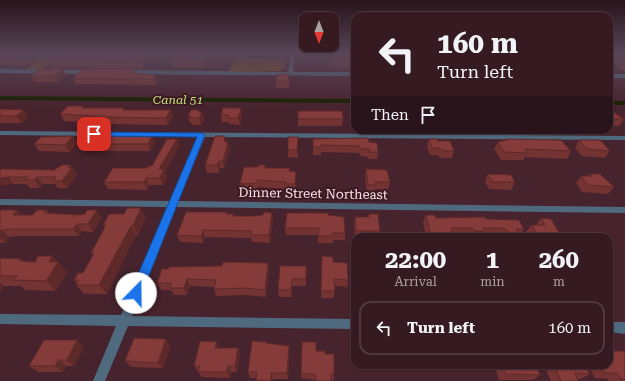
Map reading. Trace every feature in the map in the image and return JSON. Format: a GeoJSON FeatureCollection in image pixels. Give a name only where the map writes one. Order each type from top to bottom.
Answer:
{"type":"FeatureCollection","features":[{"type":"Feature","properties":{"kind":"street"},"geometry":{"type":"LineString","coordinates":[[0,71],[97,72]]}},
{"type":"Feature","properties":{"kind":"street"},"geometry":{"type":"LineString","coordinates":[[121,72],[351,74]]}},
{"type":"Feature","properties":{"kind":"street"},"geometry":{"type":"LineString","coordinates":[[613,76],[625,76]]}},
{"type":"Feature","properties":{"kind":"street"},"geometry":{"type":"LineString","coordinates":[[0,133],[625,138]]}},
{"type":"Feature","properties":{"kind":"street"},"geometry":{"type":"LineString","coordinates":[[99,381],[202,135]]}},
{"type":"Feature","properties":{"kind":"street","name":"Dinner Street Northeast"},"geometry":{"type":"LineString","coordinates":[[0,202],[625,210]]}},
{"type":"Feature","properties":{"kind":"street"},"geometry":{"type":"LineString","coordinates":[[0,319],[351,324]]}},
{"type":"Feature","properties":{"kind":"street"},"geometry":{"type":"LineString","coordinates":[[613,327],[625,328]]}},
{"type":"Feature","properties":{"kind":"shaded area"},"geometry":{"type":"Polygon","coordinates":[[[229,71],[279,71],[279,71],[228,72],[229,71]]]}},
{"type":"Feature","properties":{"kind":"building"},"geometry":{"type":"Polygon","coordinates":[[[38,71],[61,71],[54,76],[31,76],[38,71]]]}},
{"type":"Feature","properties":{"kind":"building"},"geometry":{"type":"Polygon","coordinates":[[[81,71],[134,71],[132,73],[155,75],[154,79],[73,78],[81,71]]]}},
{"type":"Feature","properties":{"kind":"building"},"geometry":{"type":"Polygon","coordinates":[[[289,74],[288,81],[276,81],[277,75],[289,74]]]}},
{"type":"Feature","properties":{"kind":"building"},"geometry":{"type":"Polygon","coordinates":[[[68,106],[84,106],[82,108],[124,108],[123,110],[171,110],[166,118],[106,117],[60,114],[68,106]]]}},
{"type":"Feature","properties":{"kind":"building"},"geometry":{"type":"Polygon","coordinates":[[[223,108],[241,108],[238,118],[228,118],[229,115],[221,115],[223,108]]]}},
{"type":"Feature","properties":{"kind":"building"},"geometry":{"type":"Polygon","coordinates":[[[0,109],[24,110],[16,116],[0,116],[0,109]]]}},
{"type":"Feature","properties":{"kind":"building"},"geometry":{"type":"Polygon","coordinates":[[[191,110],[199,110],[198,112],[202,112],[199,118],[190,118],[191,116],[188,116],[191,110]]]}},
{"type":"Feature","properties":{"kind":"building"},"geometry":{"type":"Polygon","coordinates":[[[298,111],[342,111],[343,119],[298,119],[298,111]]]}},
{"type":"Feature","properties":{"kind":"building"},"geometry":{"type":"Polygon","coordinates":[[[613,112],[624,119],[613,119],[613,112]]]}},
{"type":"Feature","properties":{"kind":"building"},"geometry":{"type":"Polygon","coordinates":[[[73,136],[65,145],[34,144],[41,137],[73,136]]]}},
{"type":"Feature","properties":{"kind":"building"},"geometry":{"type":"Polygon","coordinates":[[[108,136],[152,136],[148,144],[102,144],[108,136]]]}},
{"type":"Feature","properties":{"kind":"building"},"geometry":{"type":"Polygon","coordinates":[[[215,136],[224,136],[225,142],[228,142],[223,161],[219,161],[217,165],[205,165],[215,136]]]}},
{"type":"Feature","properties":{"kind":"building"},"geometry":{"type":"Polygon","coordinates":[[[288,137],[298,137],[297,150],[288,150],[288,137]]]}},
{"type":"Feature","properties":{"kind":"building"},"geometry":{"type":"Polygon","coordinates":[[[368,138],[369,142],[377,143],[378,152],[369,152],[369,149],[360,149],[360,146],[321,145],[321,147],[313,147],[313,139],[368,138]]]}},
{"type":"Feature","properties":{"kind":"building"},"geometry":{"type":"Polygon","coordinates":[[[167,139],[177,139],[159,169],[164,169],[160,178],[146,178],[144,182],[104,182],[113,168],[147,168],[148,166],[152,166],[167,139]]]}},
{"type":"Feature","properties":{"kind":"building"},"geometry":{"type":"Polygon","coordinates":[[[429,139],[450,141],[454,151],[443,151],[439,148],[432,148],[429,139]]]}},
{"type":"Feature","properties":{"kind":"building"},"geometry":{"type":"Polygon","coordinates":[[[506,139],[561,140],[571,151],[525,149],[527,153],[504,152],[498,142],[507,140],[506,139]]]}},
{"type":"Feature","properties":{"kind":"building"},"geometry":{"type":"Polygon","coordinates":[[[579,140],[600,140],[610,151],[587,149],[579,140]]]}},
{"type":"Feature","properties":{"kind":"building"},"geometry":{"type":"Polygon","coordinates":[[[62,165],[71,165],[68,168],[72,168],[62,181],[53,181],[56,177],[37,177],[34,180],[24,180],[28,177],[0,178],[0,169],[54,170],[62,165]]]}},
{"type":"Feature","properties":{"kind":"building"},"geometry":{"type":"Polygon","coordinates":[[[259,165],[265,165],[265,168],[290,168],[289,171],[296,172],[295,184],[257,180],[257,183],[240,184],[244,167],[258,167],[259,165]]]}},
{"type":"Feature","properties":{"kind":"building"},"geometry":{"type":"Polygon","coordinates":[[[366,169],[387,170],[390,182],[375,182],[376,185],[368,185],[366,169]]]}},
{"type":"Feature","properties":{"kind":"building"},"geometry":{"type":"Polygon","coordinates":[[[488,174],[511,175],[515,182],[492,182],[488,174]]]}},
{"type":"Feature","properties":{"kind":"building"},"geometry":{"type":"Polygon","coordinates":[[[590,174],[600,174],[614,187],[588,185],[581,176],[592,176],[590,174]]]}},
{"type":"Feature","properties":{"kind":"building"},"geometry":{"type":"Polygon","coordinates":[[[127,208],[141,208],[133,226],[131,226],[99,285],[76,285],[79,280],[74,280],[78,273],[83,273],[94,253],[91,253],[106,225],[103,225],[109,214],[124,214],[127,208]]]}},
{"type":"Feature","properties":{"kind":"building"},"geometry":{"type":"Polygon","coordinates":[[[0,210],[17,210],[13,215],[33,215],[37,210],[46,210],[44,213],[79,215],[85,214],[87,210],[97,210],[88,224],[77,224],[73,229],[12,229],[2,230],[0,232],[0,210]]]}},
{"type":"Feature","properties":{"kind":"building"},"geometry":{"type":"Polygon","coordinates":[[[186,212],[226,212],[226,214],[233,214],[233,216],[263,215],[264,212],[272,213],[269,235],[251,235],[251,231],[203,230],[201,236],[177,235],[186,212]]]}},
{"type":"Feature","properties":{"kind":"building"},"geometry":{"type":"Polygon","coordinates":[[[287,213],[328,213],[328,215],[344,217],[345,233],[333,233],[333,236],[318,236],[319,228],[285,228],[287,213]]]}},
{"type":"Feature","properties":{"kind":"building"},"geometry":{"type":"Polygon","coordinates":[[[369,214],[378,214],[380,231],[356,231],[355,217],[369,217],[369,214]]]}},
{"type":"Feature","properties":{"kind":"building"},"geometry":{"type":"Polygon","coordinates":[[[426,215],[435,215],[436,218],[485,217],[486,219],[519,220],[524,229],[516,229],[518,233],[509,233],[506,229],[501,228],[483,228],[484,231],[474,231],[472,228],[451,228],[453,233],[430,233],[426,215]]]}},
{"type":"Feature","properties":{"kind":"building"},"geometry":{"type":"Polygon","coordinates":[[[541,218],[551,219],[560,233],[536,233],[531,225],[545,225],[541,218]]]}},
{"type":"Feature","properties":{"kind":"building"},"geometry":{"type":"Polygon","coordinates":[[[38,256],[52,256],[49,262],[58,262],[46,281],[14,280],[17,276],[0,276],[0,258],[21,259],[19,261],[35,262],[38,256]]]}},
{"type":"Feature","properties":{"kind":"building"},"geometry":{"type":"Polygon","coordinates":[[[322,256],[333,257],[333,262],[347,263],[348,280],[334,279],[335,291],[321,291],[322,256]]]}},
{"type":"Feature","properties":{"kind":"building"},"geometry":{"type":"Polygon","coordinates":[[[223,262],[268,263],[265,290],[244,288],[214,289],[216,280],[187,279],[184,288],[170,288],[171,283],[157,283],[162,269],[168,269],[169,267],[222,266],[223,262]]]}},
{"type":"Feature","properties":{"kind":"building"},"geometry":{"type":"Polygon","coordinates":[[[280,266],[306,266],[306,279],[292,279],[291,290],[278,290],[280,266]]]}},
{"type":"Feature","properties":{"kind":"building"},"geometry":{"type":"Polygon","coordinates":[[[134,338],[166,339],[158,363],[125,361],[134,338]]]}},
{"type":"Feature","properties":{"kind":"building"},"geometry":{"type":"Polygon","coordinates":[[[44,340],[77,340],[67,360],[58,360],[55,366],[29,366],[44,340]]]}},
{"type":"Feature","properties":{"kind":"building"},"geometry":{"type":"Polygon","coordinates":[[[200,341],[217,342],[215,348],[238,348],[235,366],[228,366],[227,372],[198,372],[200,366],[194,366],[200,341]]]}},
{"type":"Feature","properties":{"kind":"building"},"geometry":{"type":"Polygon","coordinates":[[[252,341],[289,346],[287,373],[271,373],[271,381],[256,380],[257,372],[248,372],[252,341]]]}},
{"type":"Feature","properties":{"kind":"building"},"geometry":{"type":"Polygon","coordinates":[[[302,342],[316,342],[316,351],[325,351],[325,354],[334,354],[334,374],[331,374],[331,381],[316,381],[316,375],[301,373],[302,342]]]}},
{"type":"Feature","properties":{"kind":"building"},"geometry":{"type":"Polygon","coordinates":[[[613,351],[625,351],[625,379],[621,379],[617,373],[604,373],[602,369],[613,369],[613,351]]]}},
{"type":"Feature","properties":{"kind":"building"},"geometry":{"type":"Polygon","coordinates":[[[503,369],[538,369],[540,375],[505,374],[503,369]]]}},
{"type":"Feature","properties":{"kind":"building"},"geometry":{"type":"Polygon","coordinates":[[[556,369],[587,369],[590,374],[575,373],[578,381],[561,381],[556,369]]]}},
{"type":"Feature","properties":{"kind":"waterway","name":"Canal 51"},"geometry":{"type":"LineString","coordinates":[[0,98],[351,101]]}},
{"type":"Feature","properties":{"kind":"waterway","name":"Canal 51"},"geometry":{"type":"LineString","coordinates":[[613,103],[625,103]]}},
{"type":"Feature","properties":{"kind":"route"},"geometry":{"type":"LineString","coordinates":[[94,134],[202,135],[136,293]]}}]}
